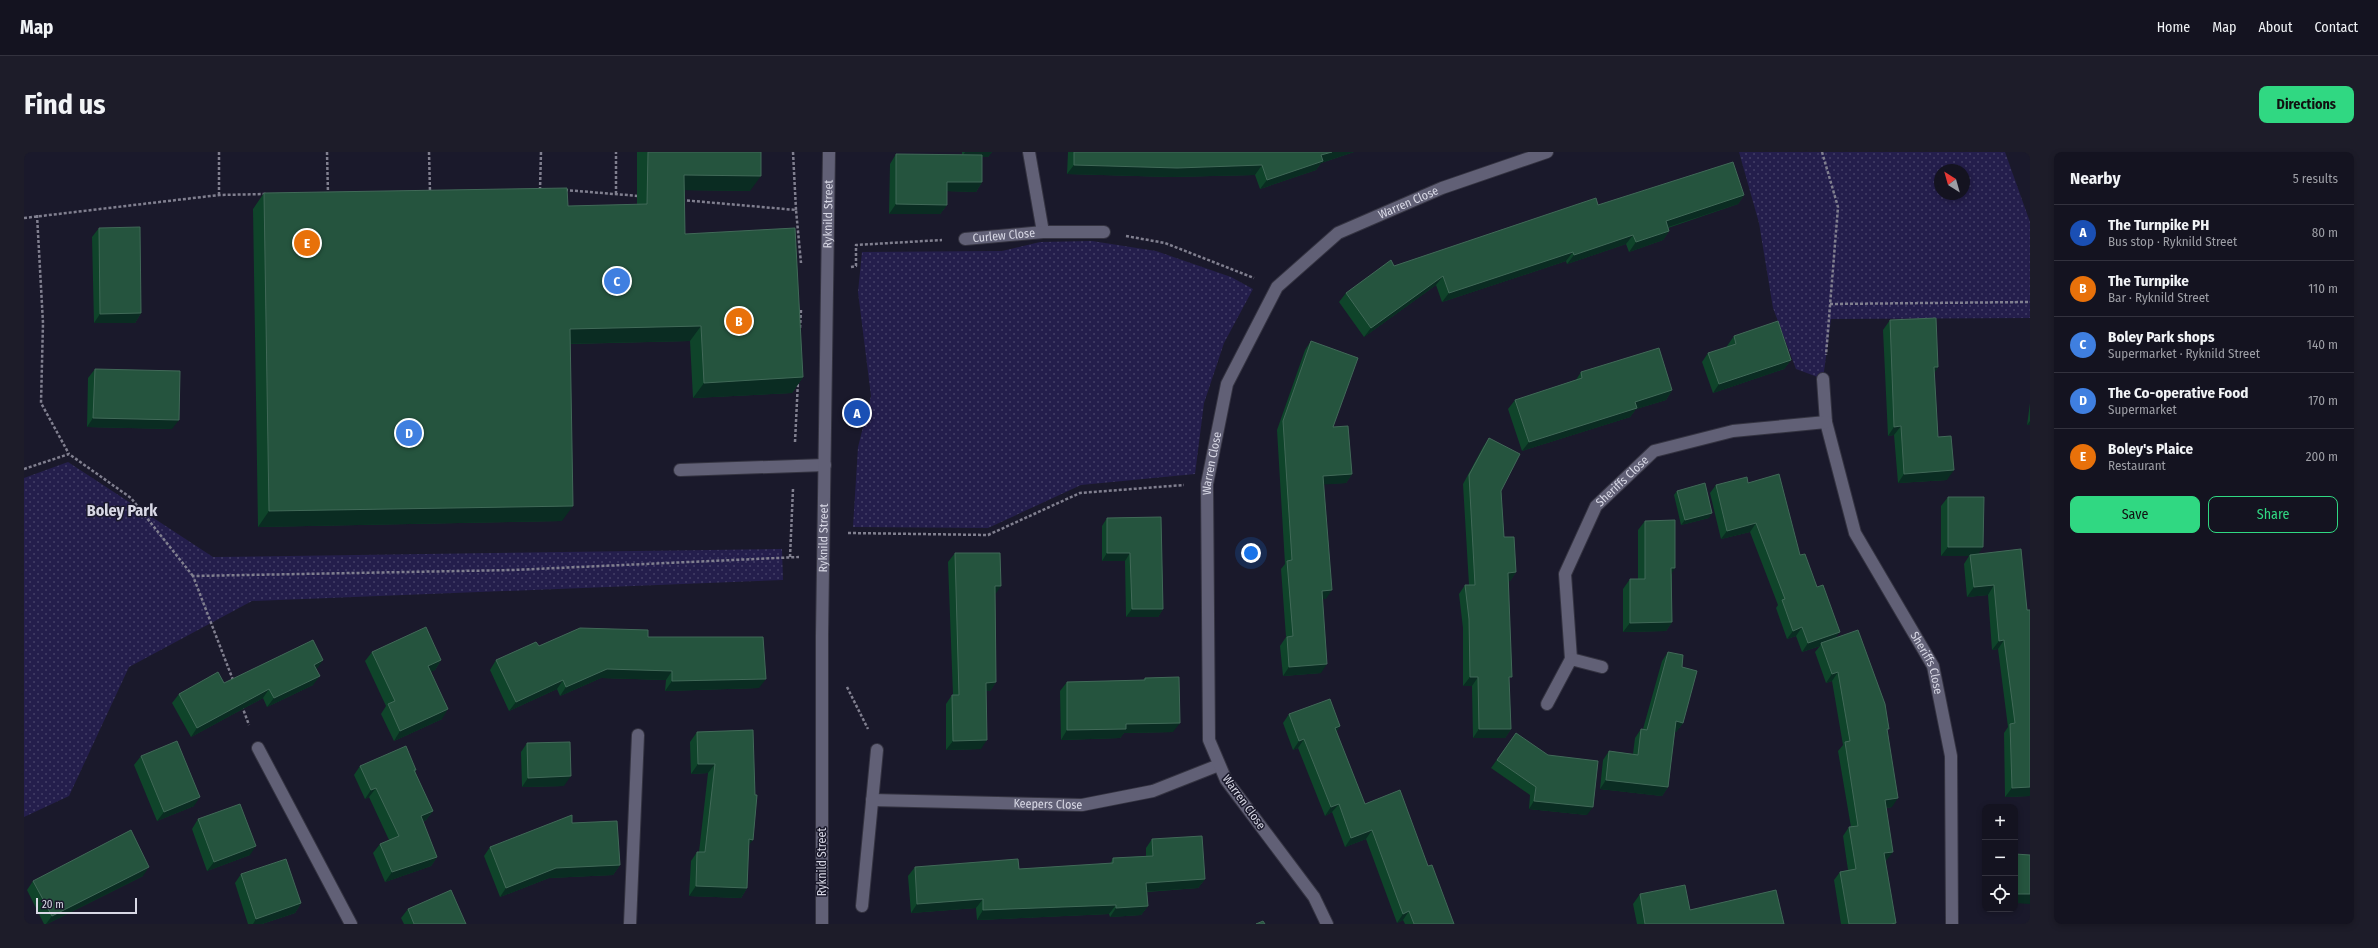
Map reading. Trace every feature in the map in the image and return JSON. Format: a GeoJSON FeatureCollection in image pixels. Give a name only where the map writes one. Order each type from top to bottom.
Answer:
{"type":"FeatureCollection","features":[{"type":"Feature","properties":{"kind":"street","name":"Ryknild Street"},"geometry":{"type":"LineString","coordinates":[[822,924],[823,534],[829,152]]}},
{"type":"Feature","properties":{"kind":"street","name":"Curlew Close"},"geometry":{"type":"LineString","coordinates":[[1029,152],[1043,232]]}},
{"type":"Feature","properties":{"kind":"street","name":"Warren Close"},"geometry":{"type":"LineString","coordinates":[[1327,924],[1314,897],[1226,780],[1209,740],[1207,484],[1227,384],[1277,287],[1338,233],[1442,188],[1547,152]]}},
{"type":"Feature","properties":{"kind":"street","name":"Curlew Close"},"geometry":{"type":"LineString","coordinates":[[965,240],[1043,232],[1104,232]]}},
{"type":"Feature","properties":{"kind":"street","name":"Sheriffs Close"},"geometry":{"type":"LineString","coordinates":[[1823,379],[1826,422],[1855,533],[1933,666],[1951,756],[1952,924]]}},
{"type":"Feature","properties":{"kind":"street","name":"Sheriffs Close"},"geometry":{"type":"LineString","coordinates":[[1572,658],[1565,574],[1596,506],[1654,450],[1733,431],[1826,422]]}},
{"type":"Feature","properties":{"kind":"street"},"geometry":{"type":"LineString","coordinates":[[680,470],[825,466]]}},
{"type":"Feature","properties":{"kind":"street"},"geometry":{"type":"LineString","coordinates":[[1547,704],[1572,658],[1602,667]]}},
{"type":"Feature","properties":{"kind":"street"},"geometry":{"type":"LineString","coordinates":[[630,924],[638,735]]}},
{"type":"Feature","properties":{"kind":"street"},"geometry":{"type":"LineString","coordinates":[[258,748],[351,924]]}},
{"type":"Feature","properties":{"kind":"street"},"geometry":{"type":"LineString","coordinates":[[862,906],[877,750]]}},
{"type":"Feature","properties":{"kind":"street","name":"Keepers Close"},"geometry":{"type":"LineString","coordinates":[[872,800],[1082,805],[1154,791],[1219,766]]}},
{"type":"Feature","properties":{"kind":"path"},"geometry":{"type":"LineString","coordinates":[[218,194],[219,152]]}},
{"type":"Feature","properties":{"kind":"path"},"geometry":{"type":"LineString","coordinates":[[327,152],[328,194]]}},
{"type":"Feature","properties":{"kind":"path"},"geometry":{"type":"LineString","coordinates":[[429,152],[430,192]]}},
{"type":"Feature","properties":{"kind":"path"},"geometry":{"type":"LineString","coordinates":[[540,191],[541,152]]}},
{"type":"Feature","properties":{"kind":"path"},"geometry":{"type":"LineString","coordinates":[[616,152],[616,194]]}},
{"type":"Feature","properties":{"kind":"path"},"geometry":{"type":"LineString","coordinates":[[793,152],[796,210],[802,270],[856,266],[856,245],[965,240]]}},
{"type":"Feature","properties":{"kind":"path"},"geometry":{"type":"LineString","coordinates":[[1822,152],[1838,207],[1823,379]]}},
{"type":"Feature","properties":{"kind":"path"},"geometry":{"type":"LineString","coordinates":[[564,190],[647,196]]}},
{"type":"Feature","properties":{"kind":"path"},"geometry":{"type":"LineString","coordinates":[[532,191],[544,191]]}},
{"type":"Feature","properties":{"kind":"path"},"geometry":{"type":"LineString","coordinates":[[422,193],[438,192]]}},
{"type":"Feature","properties":{"kind":"path"},"geometry":{"type":"LineString","coordinates":[[24,218],[37,215],[218,194],[273,194]]}},
{"type":"Feature","properties":{"kind":"path"},"geometry":{"type":"LineString","coordinates":[[323,194],[336,194]]}},
{"type":"Feature","properties":{"kind":"path"},"geometry":{"type":"LineString","coordinates":[[679,199],[796,210]]}},
{"type":"Feature","properties":{"kind":"path"},"geometry":{"type":"LineString","coordinates":[[37,215],[43,323],[41,403],[68,454],[132,498],[193,576],[235,688]]}},
{"type":"Feature","properties":{"kind":"path"},"geometry":{"type":"LineString","coordinates":[[1104,232],[1164,243],[1277,287]]}},
{"type":"Feature","properties":{"kind":"path"},"geometry":{"type":"LineString","coordinates":[[800,333],[801,301]]}},
{"type":"Feature","properties":{"kind":"path"},"geometry":{"type":"LineString","coordinates":[[1830,304],[2030,302]]}},
{"type":"Feature","properties":{"kind":"path"},"geometry":{"type":"LineString","coordinates":[[790,557],[798,380]]}},
{"type":"Feature","properties":{"kind":"path"},"geometry":{"type":"LineString","coordinates":[[24,469],[68,454]]}},
{"type":"Feature","properties":{"kind":"path"},"geometry":{"type":"LineString","coordinates":[[823,534],[988,534],[1080,493],[1155,486],[1207,484]]}},
{"type":"Feature","properties":{"kind":"path"},"geometry":{"type":"LineString","coordinates":[[193,576],[513,570],[823,556]]}},
{"type":"Feature","properties":{"kind":"path"},"geometry":{"type":"LineString","coordinates":[[846,686],[877,750]]}},
{"type":"Feature","properties":{"kind":"path"},"geometry":{"type":"LineString","coordinates":[[241,703],[258,748]]}},
{"type":"Feature","properties":{"kind":"shaded area"},"geometry":{"type":"Polygon","coordinates":[[[1739,152],[2005,152],[2030,222],[2030,318],[1831,319],[1823,379],[1796,369],[1773,308],[1759,223],[1739,152]]]}},
{"type":"Feature","properties":{"kind":"shaded area"},"geometry":{"type":"Polygon","coordinates":[[[1092,241],[1156,251],[1231,277],[1253,289],[1224,343],[1204,403],[1195,474],[1081,485],[988,528],[853,527],[858,447],[871,396],[858,292],[862,252],[1002,251],[1040,242],[1092,241]]]}},
{"type":"Feature","properties":{"kind":"shaded area"},"geometry":{"type":"Polygon","coordinates":[[[68,462],[213,557],[782,549],[783,580],[252,601],[129,667],[69,796],[24,817],[24,478],[68,462]]]}},
{"type":"Feature","properties":{"kind":"building"},"geometry":{"type":"Polygon","coordinates":[[[648,152],[761,152],[761,176],[684,175],[685,234],[795,228],[803,377],[704,383],[701,326],[570,329],[573,506],[269,511],[264,193],[567,188],[568,206],[647,204],[648,152]]]}},
{"type":"Feature","properties":{"kind":"building"},"geometry":{"type":"Polygon","coordinates":[[[1074,152],[1332,152],[1321,155],[1323,161],[1267,180],[1262,165],[1177,168],[1074,165],[1074,152]]]}},
{"type":"Feature","properties":{"kind":"building"},"geometry":{"type":"Polygon","coordinates":[[[896,154],[982,155],[982,182],[947,182],[947,205],[896,204],[896,154]]]}},
{"type":"Feature","properties":{"kind":"building"},"geometry":{"type":"Polygon","coordinates":[[[1733,162],[1744,195],[1666,221],[1669,231],[1636,242],[1633,235],[1574,255],[1573,252],[1449,293],[1443,276],[1371,328],[1346,293],[1391,260],[1394,266],[1596,198],[1598,205],[1733,162]]]}},
{"type":"Feature","properties":{"kind":"building"},"geometry":{"type":"Polygon","coordinates":[[[140,227],[141,313],[100,314],[99,228],[140,227]]]}},
{"type":"Feature","properties":{"kind":"building"},"geometry":{"type":"Polygon","coordinates":[[[1936,318],[1938,367],[1934,367],[1938,437],[1951,436],[1954,470],[1904,474],[1901,426],[1894,427],[1890,320],[1936,318]]]}},
{"type":"Feature","properties":{"kind":"building"},"geometry":{"type":"Polygon","coordinates":[[[1778,321],[1791,360],[1719,384],[1708,353],[1736,344],[1734,336],[1778,321]]]}},
{"type":"Feature","properties":{"kind":"building"},"geometry":{"type":"Polygon","coordinates":[[[1311,341],[1358,358],[1333,427],[1348,426],[1352,474],[1323,476],[1332,590],[1322,591],[1327,664],[1289,667],[1287,637],[1293,636],[1287,561],[1292,560],[1283,421],[1311,341]]]}},
{"type":"Feature","properties":{"kind":"building"},"geometry":{"type":"Polygon","coordinates":[[[1659,348],[1672,390],[1635,402],[1637,408],[1529,442],[1515,400],[1582,378],[1581,372],[1659,348]]]}},
{"type":"Feature","properties":{"kind":"building"},"geometry":{"type":"Polygon","coordinates":[[[95,369],[180,371],[179,420],[93,418],[95,369]]]}},
{"type":"Feature","properties":{"kind":"building"},"geometry":{"type":"Polygon","coordinates":[[[1489,438],[1520,454],[1501,491],[1504,537],[1514,537],[1516,572],[1508,573],[1512,677],[1509,677],[1511,729],[1479,729],[1478,677],[1470,677],[1469,619],[1465,585],[1475,585],[1469,475],[1489,438]]]}},
{"type":"Feature","properties":{"kind":"building"},"geometry":{"type":"Polygon","coordinates":[[[1779,474],[1800,555],[1805,554],[1817,587],[1823,585],[1840,632],[1808,643],[1802,627],[1793,631],[1782,600],[1785,599],[1756,523],[1727,531],[1716,485],[1747,477],[1748,483],[1779,474]]]}},
{"type":"Feature","properties":{"kind":"building"},"geometry":{"type":"Polygon","coordinates":[[[1705,483],[1712,513],[1685,520],[1677,491],[1705,483]]]}},
{"type":"Feature","properties":{"kind":"building"},"geometry":{"type":"Polygon","coordinates":[[[1948,497],[1984,497],[1983,547],[1948,547],[1948,497]]]}},
{"type":"Feature","properties":{"kind":"building"},"geometry":{"type":"Polygon","coordinates":[[[1161,517],[1163,609],[1132,609],[1130,553],[1107,553],[1107,518],[1161,517]]]}},
{"type":"Feature","properties":{"kind":"building"},"geometry":{"type":"Polygon","coordinates":[[[1675,520],[1675,568],[1671,568],[1672,622],[1630,623],[1630,579],[1645,579],[1645,521],[1675,520]]]}},
{"type":"Feature","properties":{"kind":"building"},"geometry":{"type":"Polygon","coordinates":[[[2021,549],[2027,610],[2030,610],[2030,787],[2012,788],[2010,724],[2015,723],[2004,640],[1999,641],[1994,585],[1974,587],[1970,555],[2021,549]]]}},
{"type":"Feature","properties":{"kind":"building"},"geometry":{"type":"Polygon","coordinates":[[[955,553],[1000,553],[1001,586],[995,586],[996,682],[986,683],[987,740],[953,741],[952,695],[959,695],[955,553]]]}},
{"type":"Feature","properties":{"kind":"building"},"geometry":{"type":"Polygon","coordinates":[[[426,627],[441,660],[428,666],[448,709],[400,731],[388,704],[395,701],[372,652],[426,627]]]}},
{"type":"Feature","properties":{"kind":"building"},"geometry":{"type":"Polygon","coordinates":[[[580,628],[648,630],[648,637],[763,637],[766,679],[672,681],[672,671],[607,669],[566,687],[563,680],[516,702],[496,660],[536,642],[539,646],[580,628]]]}},
{"type":"Feature","properties":{"kind":"building"},"geometry":{"type":"Polygon","coordinates":[[[1858,630],[1885,704],[1889,729],[1887,729],[1898,798],[1885,800],[1893,852],[1884,853],[1896,923],[1891,924],[1849,924],[1840,872],[1856,869],[1849,827],[1858,826],[1845,742],[1850,741],[1838,672],[1832,674],[1821,643],[1858,630]]]}},
{"type":"Feature","properties":{"kind":"building"},"geometry":{"type":"Polygon","coordinates":[[[313,640],[323,660],[314,665],[320,676],[274,698],[269,689],[197,728],[179,694],[218,672],[224,683],[313,640]]]}},
{"type":"Feature","properties":{"kind":"building"},"geometry":{"type":"Polygon","coordinates":[[[1668,652],[1683,655],[1682,667],[1697,671],[1683,723],[1676,721],[1668,787],[1606,780],[1609,751],[1638,755],[1641,729],[1647,730],[1668,652]]]}},
{"type":"Feature","properties":{"kind":"building"},"geometry":{"type":"Polygon","coordinates":[[[1179,677],[1180,723],[1126,724],[1126,729],[1067,730],[1067,682],[1145,680],[1145,678],[1179,677]]]}},
{"type":"Feature","properties":{"kind":"building"},"geometry":{"type":"Polygon","coordinates":[[[1330,699],[1340,726],[1335,728],[1365,804],[1400,790],[1428,866],[1432,865],[1454,924],[1414,924],[1409,911],[1403,914],[1372,830],[1351,838],[1339,804],[1331,807],[1304,739],[1299,741],[1289,714],[1330,699]]]}},
{"type":"Feature","properties":{"kind":"building"},"geometry":{"type":"Polygon","coordinates":[[[753,730],[755,795],[757,795],[753,840],[749,839],[747,888],[696,886],[697,852],[705,852],[715,764],[698,764],[697,732],[753,730]]]}},
{"type":"Feature","properties":{"kind":"building"},"geometry":{"type":"Polygon","coordinates":[[[1516,733],[1548,755],[1598,761],[1593,807],[1534,801],[1536,787],[1497,760],[1516,733]]]}},
{"type":"Feature","properties":{"kind":"building"},"geometry":{"type":"Polygon","coordinates":[[[177,741],[200,797],[164,812],[141,756],[177,741]]]}},
{"type":"Feature","properties":{"kind":"building"},"geometry":{"type":"Polygon","coordinates":[[[570,742],[571,776],[528,778],[527,743],[570,742]]]}},
{"type":"Feature","properties":{"kind":"building"},"geometry":{"type":"Polygon","coordinates":[[[406,746],[416,770],[414,770],[433,811],[421,816],[437,857],[392,872],[380,844],[399,836],[376,788],[371,790],[360,766],[406,746]]]}},
{"type":"Feature","properties":{"kind":"building"},"geometry":{"type":"Polygon","coordinates":[[[240,804],[256,846],[214,862],[198,819],[240,804]]]}},
{"type":"Feature","properties":{"kind":"building"},"geometry":{"type":"Polygon","coordinates":[[[572,815],[572,823],[617,821],[620,865],[556,868],[506,888],[490,847],[572,815]]]}},
{"type":"Feature","properties":{"kind":"building"},"geometry":{"type":"Polygon","coordinates":[[[131,830],[149,867],[52,916],[33,881],[131,830]]]}},
{"type":"Feature","properties":{"kind":"building"},"geometry":{"type":"Polygon","coordinates":[[[1202,836],[1205,879],[1146,883],[1148,906],[1116,908],[1116,905],[983,910],[983,899],[917,904],[915,867],[1018,859],[1019,869],[1113,863],[1113,858],[1153,856],[1152,839],[1202,836]]]}},
{"type":"Feature","properties":{"kind":"building"},"geometry":{"type":"Polygon","coordinates":[[[2018,854],[2030,855],[2030,894],[2018,894],[2018,854]]]}},
{"type":"Feature","properties":{"kind":"building"},"geometry":{"type":"Polygon","coordinates":[[[286,859],[301,903],[256,919],[241,874],[286,859]]]}},
{"type":"Feature","properties":{"kind":"building"},"geometry":{"type":"Polygon","coordinates":[[[1685,885],[1690,910],[1776,890],[1784,924],[1645,924],[1640,894],[1685,885]]]}},
{"type":"Feature","properties":{"kind":"building"},"geometry":{"type":"Polygon","coordinates":[[[451,890],[466,924],[414,924],[408,909],[451,890]]]}},
{"type":"Feature","properties":{"kind":"building"},"geometry":{"type":"Polygon","coordinates":[[[1263,921],[1265,924],[1256,924],[1263,921]]]}},
{"type":"Feature","properties":{"kind":"place","name":"Boley's Plaice"},"geometry":{"type":"Point","coordinates":[307,243]}},
{"type":"Feature","properties":{"kind":"place","name":"Boley Park shops"},"geometry":{"type":"Point","coordinates":[617,281]}},
{"type":"Feature","properties":{"kind":"place","name":"The Turnpike"},"geometry":{"type":"Point","coordinates":[739,321]}},
{"type":"Feature","properties":{"kind":"place","name":"The Turnpike PH"},"geometry":{"type":"Point","coordinates":[857,413]}},
{"type":"Feature","properties":{"kind":"place","name":"The Co-operative Food"},"geometry":{"type":"Point","coordinates":[409,433]}},
{"type":"Feature","properties":{"kind":"district","name":"Boley Park"},"geometry":{"type":"Point","coordinates":[122,510]}}]}
